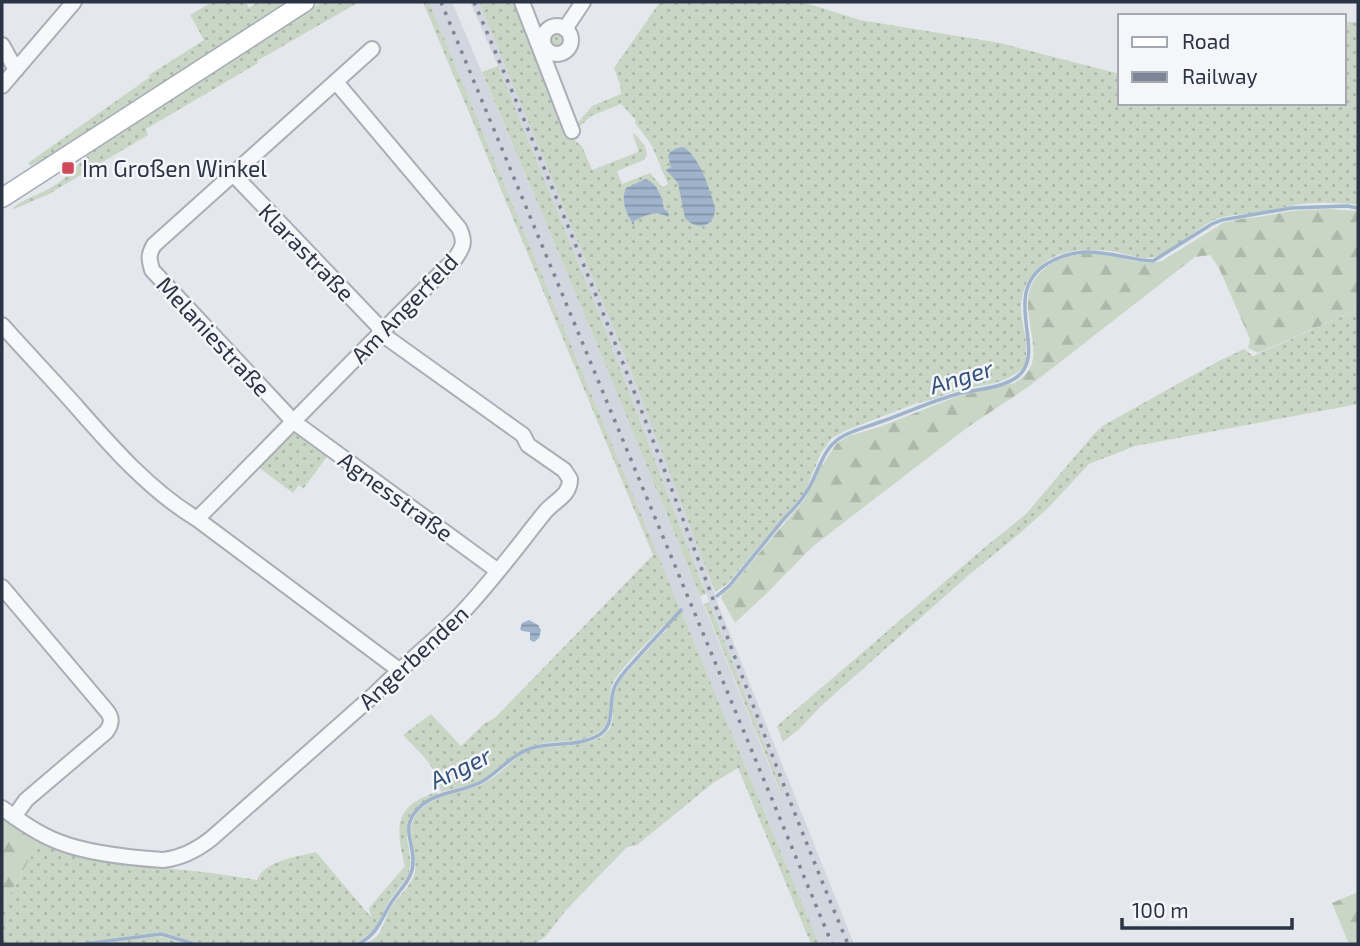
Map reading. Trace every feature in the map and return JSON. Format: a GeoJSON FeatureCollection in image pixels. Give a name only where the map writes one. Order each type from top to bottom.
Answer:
{"type":"FeatureCollection","features":[{"type":"Feature","properties":{"kind":"main road"},"geometry":{"type":"LineString","coordinates":[[2,198],[305,2]]}},
{"type":"Feature","properties":{"kind":"street"},"geometry":{"type":"LineString","coordinates":[[2,86],[74,2]]}},
{"type":"Feature","properties":{"kind":"street"},"geometry":{"type":"LineString","coordinates":[[522,2],[541,45],[572,131]]}},
{"type":"Feature","properties":{"kind":"street"},"geometry":{"type":"LineString","coordinates":[[565,29],[583,2]]}},
{"type":"Feature","properties":{"kind":"street"},"geometry":{"type":"LineString","coordinates":[[557,26],[565,29],[571,40],[568,48],[561,53],[552,53],[541,45],[548,29],[557,26]]}},
{"type":"Feature","properties":{"kind":"street"},"geometry":{"type":"LineString","coordinates":[[2,46],[16,70]]}},
{"type":"Feature","properties":{"kind":"street","name":"Melaniestraße"},"geometry":{"type":"LineString","coordinates":[[294,422],[152,270],[148,254],[154,245],[372,49]]}},
{"type":"Feature","properties":{"kind":"street","name":"Am Angerfeld"},"geometry":{"type":"LineString","coordinates":[[197,519],[461,250],[464,238],[459,228],[336,82]]}},
{"type":"Feature","properties":{"kind":"street","name":"Klarastraße"},"geometry":{"type":"LineString","coordinates":[[233,174],[381,331]]}},
{"type":"Feature","properties":{"kind":"street"},"geometry":{"type":"LineString","coordinates":[[2,325],[109,444],[177,507],[197,519],[399,670]]}},
{"type":"Feature","properties":{"kind":"street","name":"Angerbenden"},"geometry":{"type":"LineString","coordinates":[[8,812],[30,828],[59,842],[83,849],[163,860],[190,853],[212,838],[376,694],[457,618],[549,507],[567,492],[570,479],[564,470],[528,445],[523,435],[381,331]]}},
{"type":"Feature","properties":{"kind":"street","name":"Agnesstraße"},"geometry":{"type":"LineString","coordinates":[[294,422],[498,571]]}},
{"type":"Feature","properties":{"kind":"street"},"geometry":{"type":"LineString","coordinates":[[2,587],[107,709],[111,719],[106,732],[8,812]]}},
{"type":"Feature","properties":{"kind":"shaded area"},"geometry":{"type":"Polygon","coordinates":[[[429,2],[452,2],[782,792],[605,329],[470,2],[479,2],[629,366],[694,533],[718,604],[854,944],[819,944],[429,2]]]}},
{"type":"Feature","properties":{"kind":"green space"},"geometry":{"type":"Polygon","coordinates":[[[212,2],[246,2],[249,8],[258,2],[290,2],[64,148],[31,166],[28,163],[150,77],[149,75],[204,40],[190,15],[212,2]]]}},
{"type":"Feature","properties":{"kind":"green space"},"geometry":{"type":"Polygon","coordinates":[[[322,2],[359,2],[146,129],[148,135],[49,194],[13,208],[58,183],[94,150],[322,2]]]}},
{"type":"Feature","properties":{"kind":"green space"},"geometry":{"type":"Polygon","coordinates":[[[423,2],[429,2],[819,944],[811,944],[738,768],[713,783],[637,845],[627,847],[566,910],[545,937],[534,944],[365,944],[378,935],[392,906],[414,876],[411,831],[420,810],[436,799],[488,781],[530,751],[584,743],[602,736],[612,724],[613,697],[620,680],[668,628],[665,624],[616,678],[611,690],[607,723],[589,737],[532,746],[478,781],[441,792],[432,767],[403,735],[431,714],[461,746],[485,723],[495,718],[653,555],[423,2]]]}},
{"type":"Feature","properties":{"kind":"green space"},"geometry":{"type":"Polygon","coordinates":[[[479,2],[520,2],[574,140],[582,146],[592,170],[638,152],[634,133],[645,146],[647,155],[644,160],[617,171],[622,184],[650,173],[662,187],[668,184],[651,144],[635,123],[636,120],[621,104],[591,116],[576,130],[575,126],[592,106],[621,94],[614,68],[660,2],[803,2],[860,20],[1000,43],[1118,73],[1118,105],[1346,105],[1346,22],[1358,22],[1358,205],[1306,204],[1224,217],[1204,225],[1164,253],[1148,258],[1089,250],[1053,257],[1033,273],[1025,286],[1021,310],[1026,357],[1022,369],[991,384],[962,389],[917,403],[832,438],[821,453],[805,492],[727,584],[715,592],[629,366],[479,2]]]}},
{"type":"Feature","properties":{"kind":"green space"},"geometry":{"type":"Polygon","coordinates":[[[557,30],[564,33],[567,40],[564,47],[557,50],[550,47],[547,40],[550,33],[557,30]]]}},
{"type":"Feature","properties":{"kind":"green space"},"geometry":{"type":"Polygon","coordinates":[[[498,66],[605,329],[706,594],[700,596],[482,72],[498,66]]]}},
{"type":"Feature","properties":{"kind":"green space"},"geometry":{"type":"Polygon","coordinates":[[[1291,211],[1358,211],[1358,309],[1258,353],[1248,348],[1250,339],[1219,268],[1210,255],[1195,257],[1028,387],[968,427],[812,547],[735,623],[721,598],[723,593],[805,499],[819,470],[837,443],[849,436],[958,396],[1014,383],[1026,374],[1032,363],[1033,351],[1028,297],[1032,284],[1046,267],[1065,258],[1087,254],[1109,255],[1142,262],[1162,261],[1223,223],[1291,211]]]}},
{"type":"Feature","properties":{"kind":"green space"},"geometry":{"type":"Polygon","coordinates":[[[1358,309],[1358,404],[1135,446],[1089,464],[1048,508],[970,574],[783,742],[777,726],[1026,514],[1104,425],[1244,349],[1253,356],[1358,309]]]}},
{"type":"Feature","properties":{"kind":"green space"},"geometry":{"type":"Polygon","coordinates":[[[290,433],[302,435],[329,454],[303,489],[299,485],[293,493],[257,466],[290,433]]]}},
{"type":"Feature","properties":{"kind":"green space"},"geometry":{"type":"Polygon","coordinates":[[[709,602],[783,792],[781,793],[704,604],[709,602]]]}},
{"type":"Feature","properties":{"kind":"green space"},"geometry":{"type":"Polygon","coordinates":[[[437,792],[437,795],[422,803],[408,820],[407,837],[411,863],[408,876],[389,901],[375,929],[356,944],[199,944],[161,932],[78,944],[2,944],[2,908],[42,837],[163,865],[163,868],[257,880],[261,873],[274,864],[316,852],[371,917],[369,908],[405,866],[399,829],[405,811],[412,804],[437,792]]]}},
{"type":"Feature","properties":{"kind":"green space"},"geometry":{"type":"Polygon","coordinates":[[[2,813],[42,837],[2,908],[2,813]]]}},
{"type":"Feature","properties":{"kind":"green space"},"geometry":{"type":"Polygon","coordinates":[[[1358,892],[1358,944],[1349,944],[1332,903],[1358,892]]]}},
{"type":"Feature","properties":{"kind":"green space"},"geometry":{"type":"Polygon","coordinates":[[[159,936],[186,944],[103,944],[159,936]]]}},
{"type":"Feature","properties":{"kind":"water"},"geometry":{"type":"Polygon","coordinates":[[[684,147],[700,167],[715,207],[713,219],[708,224],[694,225],[685,218],[678,183],[666,170],[671,167],[669,154],[674,149],[684,147]]]}},
{"type":"Feature","properties":{"kind":"water"},"geometry":{"type":"Polygon","coordinates":[[[646,179],[661,196],[669,216],[651,214],[634,221],[634,226],[625,208],[624,193],[626,188],[646,179]]]}},
{"type":"Feature","properties":{"kind":"water"},"geometry":{"type":"Polygon","coordinates":[[[529,620],[541,630],[539,638],[534,642],[530,640],[530,632],[520,629],[522,623],[529,620]]]}},
{"type":"Feature","properties":{"kind":"waterway","name":"Anger"},"geometry":{"type":"LineString","coordinates":[[717,596],[729,586],[802,499],[825,455],[840,438],[940,399],[997,386],[1017,377],[1026,367],[1029,354],[1026,292],[1032,278],[1045,265],[1064,256],[1085,252],[1153,261],[1222,220],[1291,208],[1358,208]]}},
{"type":"Feature","properties":{"kind":"waterway","name":"Anger"},"geometry":{"type":"LineString","coordinates":[[359,944],[375,930],[411,874],[413,856],[409,826],[420,807],[436,797],[483,781],[512,758],[532,748],[575,743],[599,735],[608,725],[613,692],[620,678],[681,610]]}},
{"type":"Feature","properties":{"kind":"waterway","name":"Anger"},"geometry":{"type":"LineString","coordinates":[[85,944],[161,934],[194,944]]}},
{"type":"Feature","properties":{"kind":"railway"},"geometry":{"type":"LineString","coordinates":[[441,2],[832,944]]}},
{"type":"Feature","properties":{"kind":"railway"},"geometry":{"type":"LineString","coordinates":[[474,2],[603,313],[769,748],[848,944]]}},
{"type":"Feature","properties":{"kind":"place","name":"Im Großen Winkel"},"geometry":{"type":"Point","coordinates":[68,168]}}]}
